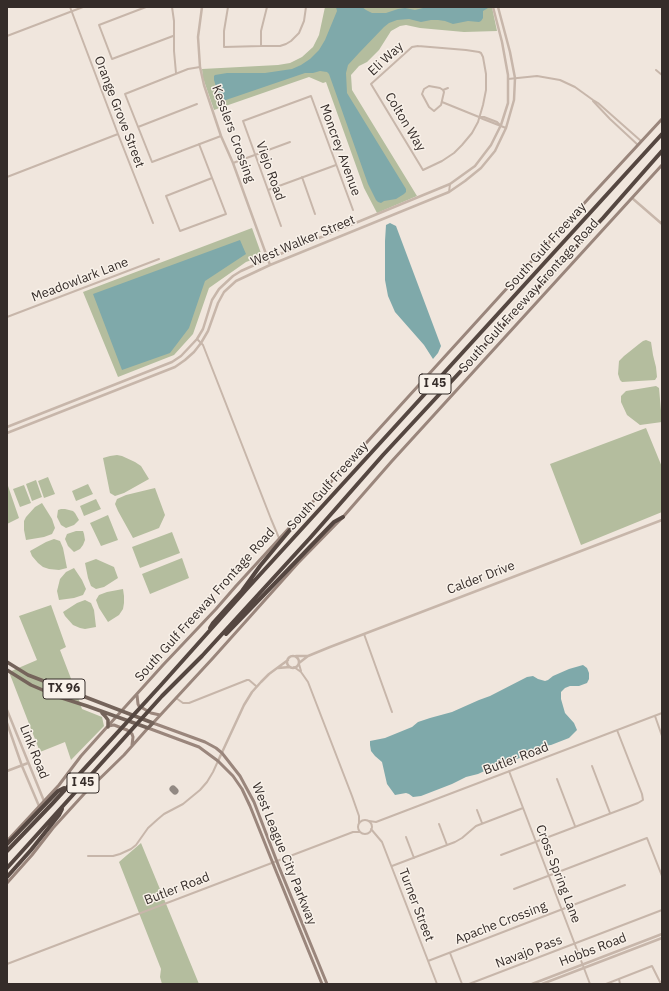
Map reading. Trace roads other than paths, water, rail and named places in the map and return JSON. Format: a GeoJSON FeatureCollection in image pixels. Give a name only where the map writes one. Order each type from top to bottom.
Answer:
{"type":"FeatureCollection","features":[{"type":"Feature","properties":{"kind":"highway","name":"South Gulf Freeway"},"geometry":{"type":"LineString","coordinates":[[7,851],[115,735],[662,134]]}},
{"type":"Feature","properties":{"kind":"highway","name":"South Gulf Freeway"},"geometry":{"type":"LineString","coordinates":[[7,868],[154,704],[329,518],[384,455],[603,218],[662,151]]}},
{"type":"Feature","properties":{"kind":"highway"},"geometry":{"type":"LineString","coordinates":[[207,634],[213,623],[242,591],[260,566],[309,507]]}},
{"type":"Feature","properties":{"kind":"highway"},"geometry":{"type":"LineString","coordinates":[[190,667],[210,651],[334,522],[343,517]]}},
{"type":"Feature","properties":{"kind":"highway"},"geometry":{"type":"LineString","coordinates":[[7,842],[58,791],[68,786]]}},
{"type":"Feature","properties":{"kind":"highway"},"geometry":{"type":"LineString","coordinates":[[7,877],[59,815],[67,801]]}},
{"type":"Feature","properties":{"kind":"main road","name":"South Gulf Freeway Frontage Road"},"geometry":{"type":"LineString","coordinates":[[7,842],[38,806],[59,785],[80,756],[216,610],[279,538],[309,507],[662,119]]}},
{"type":"Feature","properties":{"kind":"main road","name":"South Gulf Freeway Frontage Road"},"geometry":{"type":"LineString","coordinates":[[7,883],[84,794],[131,747],[298,563],[343,517],[662,165]]}},
{"type":"Feature","properties":{"kind":"main road","name":"West League City Parkway"},"geometry":{"type":"LineString","coordinates":[[7,662],[28,675],[205,742],[222,753],[240,776],[249,791],[327,984]]}},
{"type":"Feature","properties":{"kind":"main road","name":"West League City Parkway"},"geometry":{"type":"LineString","coordinates":[[8,671],[31,685],[59,697],[199,747],[218,760],[233,776],[242,789],[250,806],[322,984]]}},
{"type":"Feature","properties":{"kind":"main road"},"geometry":{"type":"LineString","coordinates":[[137,695],[139,706],[151,713],[160,715]]}},
{"type":"Feature","properties":{"kind":"main road"},"geometry":{"type":"LineString","coordinates":[[100,711],[108,720],[108,727],[114,725],[127,730],[132,734],[133,737],[131,747]]}},
{"type":"Feature","properties":{"kind":"main road"},"geometry":{"type":"LineString","coordinates":[[292,913],[297,911]]}},
{"type":"Feature","properties":{"kind":"main road"},"geometry":{"type":"LineString","coordinates":[[309,952],[314,952]]}},
{"type":"Feature","properties":{"kind":"street","name":"Orange Grove Street"},"geometry":{"type":"LineString","coordinates":[[70,7],[153,223]]}},
{"type":"Feature","properties":{"kind":"street"},"geometry":{"type":"LineString","coordinates":[[7,36],[83,7]]}},
{"type":"Feature","properties":{"kind":"street"},"geometry":{"type":"LineString","coordinates":[[146,7],[99,25],[112,59],[173,36]]}},
{"type":"Feature","properties":{"kind":"street"},"geometry":{"type":"LineString","coordinates":[[172,7],[176,73]]}},
{"type":"Feature","properties":{"kind":"street","name":"Kesslers Crossing"},"geometry":{"type":"LineString","coordinates":[[202,7],[198,37],[200,67],[204,85],[221,136],[233,163],[270,265]]}},
{"type":"Feature","properties":{"kind":"street"},"geometry":{"type":"LineString","coordinates":[[228,7],[224,31],[224,47],[280,46],[291,41],[296,38],[302,27],[306,7]]}},
{"type":"Feature","properties":{"kind":"street"},"geometry":{"type":"LineString","coordinates":[[261,46],[261,31],[267,7]]}},
{"type":"Feature","properties":{"kind":"street","name":"West Walker Street"},"geometry":{"type":"LineString","coordinates":[[7,427],[165,366],[181,356],[196,339],[202,329],[212,300],[219,289],[233,276],[268,259],[450,184],[475,166],[491,145],[501,125],[508,103],[508,79],[502,42],[493,7]]}},
{"type":"Feature","properties":{"kind":"street","name":"West Walker Street"},"geometry":{"type":"LineString","coordinates":[[7,433],[171,369],[185,360],[201,343],[208,331],[218,303],[224,292],[236,281],[337,237],[449,192],[481,168],[496,151],[506,128],[514,100],[515,78],[498,7]]}},
{"type":"Feature","properties":{"kind":"street","name":"Eli Way"},"geometry":{"type":"LineString","coordinates":[[371,84],[412,47],[418,46],[466,50],[480,54],[483,57],[485,67],[486,86],[480,117]]}},
{"type":"Feature","properties":{"kind":"street"},"geometry":{"type":"LineString","coordinates":[[200,67],[176,73],[125,94],[152,162],[221,136]]}},
{"type":"Feature","properties":{"kind":"street"},"geometry":{"type":"LineString","coordinates":[[656,70],[662,75]]}},
{"type":"Feature","properties":{"kind":"street"},"geometry":{"type":"LineString","coordinates":[[508,79],[537,76],[560,80],[598,102],[642,141]]}},
{"type":"Feature","properties":{"kind":"street","name":"Colton Way"},"geometry":{"type":"LineString","coordinates":[[371,84],[423,170],[442,161],[454,153],[474,130],[480,117]]}},
{"type":"Feature","properties":{"kind":"street"},"geometry":{"type":"LineString","coordinates":[[434,110],[427,105],[422,91],[428,86],[443,90],[448,88]]}},
{"type":"Feature","properties":{"kind":"street"},"geometry":{"type":"LineString","coordinates":[[434,110],[442,102],[443,90]]}},
{"type":"Feature","properties":{"kind":"street","name":"Viejo Road"},"geometry":{"type":"LineString","coordinates":[[281,226],[243,121],[311,96]]}},
{"type":"Feature","properties":{"kind":"street","name":"Moncrey Avenue"},"geometry":{"type":"LineString","coordinates":[[311,96],[353,210]]}},
{"type":"Feature","properties":{"kind":"street"},"geometry":{"type":"LineString","coordinates":[[593,100],[596,105],[638,145]]}},
{"type":"Feature","properties":{"kind":"street"},"geometry":{"type":"LineString","coordinates":[[442,102],[506,128]]}},
{"type":"Feature","properties":{"kind":"street"},"geometry":{"type":"LineString","coordinates":[[138,127],[197,104]]}},
{"type":"Feature","properties":{"kind":"street"},"geometry":{"type":"LineString","coordinates":[[7,177],[118,134]]}},
{"type":"Feature","properties":{"kind":"street"},"geometry":{"type":"LineString","coordinates":[[233,163],[290,142]]}},
{"type":"Feature","properties":{"kind":"street"},"geometry":{"type":"LineString","coordinates":[[199,144],[226,214],[180,232],[166,196],[212,178]]}},
{"type":"Feature","properties":{"kind":"street"},"geometry":{"type":"LineString","coordinates":[[268,190],[336,165]]}},
{"type":"Feature","properties":{"kind":"street"},"geometry":{"type":"LineString","coordinates":[[302,177],[315,214]]}},
{"type":"Feature","properties":{"kind":"street"},"geometry":{"type":"LineString","coordinates":[[449,192],[450,184]]}},
{"type":"Feature","properties":{"kind":"street"},"geometry":{"type":"LineString","coordinates":[[632,198],[662,224]]}},
{"type":"Feature","properties":{"kind":"street"},"geometry":{"type":"LineString","coordinates":[[334,232],[337,237]]}},
{"type":"Feature","properties":{"kind":"street","name":"Meadowlark Lane"},"geometry":{"type":"LineString","coordinates":[[7,317],[160,259]]}},
{"type":"Feature","properties":{"kind":"street"},"geometry":{"type":"LineString","coordinates":[[196,339],[203,344],[279,538]]}},
{"type":"Feature","properties":{"kind":"street","name":"Calder Drive"},"geometry":{"type":"LineString","coordinates":[[299,663],[308,656],[330,647],[662,520]]}},
{"type":"Feature","properties":{"kind":"street"},"geometry":{"type":"LineString","coordinates":[[364,634],[392,712]]}},
{"type":"Feature","properties":{"kind":"street"},"geometry":{"type":"LineString","coordinates":[[88,856],[113,856],[131,849],[136,845],[148,828],[158,819],[164,814],[183,804],[200,790],[213,772],[244,705],[256,686],[288,660],[290,656],[296,656],[299,659],[301,672],[308,682],[352,796],[359,816],[358,825],[360,832],[364,834],[375,834]]}},
{"type":"Feature","properties":{"kind":"street","name":"Calder Drive"},"geometry":{"type":"LineString","coordinates":[[296,656],[308,656]]}},
{"type":"Feature","properties":{"kind":"street"},"geometry":{"type":"LineString","coordinates":[[288,660],[288,664],[301,672]]}},
{"type":"Feature","properties":{"kind":"street"},"geometry":{"type":"LineString","coordinates":[[278,668],[297,666],[299,663]]}},
{"type":"Feature","properties":{"kind":"street"},"geometry":{"type":"LineString","coordinates":[[176,698],[183,703],[189,703],[246,680],[249,680],[256,686]]}},
{"type":"Feature","properties":{"kind":"street","name":"Link Road"},"geometry":{"type":"LineString","coordinates":[[7,710],[44,801]]}},
{"type":"Feature","properties":{"kind":"street","name":"Butler Road"},"geometry":{"type":"LineString","coordinates":[[368,821],[376,822],[662,713]]}},
{"type":"Feature","properties":{"kind":"street"},"geometry":{"type":"LineString","coordinates":[[654,716],[662,736]]}},
{"type":"Feature","properties":{"kind":"street","name":"Link Road"},"geometry":{"type":"LineString","coordinates":[[7,723],[38,806]]}},
{"type":"Feature","properties":{"kind":"street"},"geometry":{"type":"LineString","coordinates":[[10,731],[14,729]]}},
{"type":"Feature","properties":{"kind":"street"},"geometry":{"type":"LineString","coordinates":[[501,855],[643,800],[617,730]]}},
{"type":"Feature","properties":{"kind":"street"},"geometry":{"type":"LineString","coordinates":[[7,771],[28,763]]}},
{"type":"Feature","properties":{"kind":"street"},"geometry":{"type":"LineString","coordinates":[[592,766],[610,814]]}},
{"type":"Feature","properties":{"kind":"street","name":"Cross Spring Lane"},"geometry":{"type":"LineString","coordinates":[[509,771],[590,984]]}},
{"type":"Feature","properties":{"kind":"street"},"geometry":{"type":"LineString","coordinates":[[557,779],[575,827]]}},
{"type":"Feature","properties":{"kind":"street"},"geometry":{"type":"LineString","coordinates":[[392,866],[459,840],[471,829],[523,808]]}},
{"type":"Feature","properties":{"kind":"street"},"geometry":{"type":"LineString","coordinates":[[477,810],[482,824]]}},
{"type":"Feature","properties":{"kind":"street"},"geometry":{"type":"LineString","coordinates":[[359,816],[368,821],[371,828]]}},
{"type":"Feature","properties":{"kind":"street"},"geometry":{"type":"LineString","coordinates":[[353,832],[364,820]]}},
{"type":"Feature","properties":{"kind":"street"},"geometry":{"type":"LineString","coordinates":[[368,833],[376,822]]}},
{"type":"Feature","properties":{"kind":"street"},"geometry":{"type":"LineString","coordinates":[[439,824],[447,845]]}},
{"type":"Feature","properties":{"kind":"street","name":"Turner Street"},"geometry":{"type":"LineString","coordinates":[[371,828],[382,842],[437,984]]}},
{"type":"Feature","properties":{"kind":"street","name":"Butler Road"},"geometry":{"type":"LineString","coordinates":[[7,964],[276,860],[353,832],[360,832]]}},
{"type":"Feature","properties":{"kind":"street"},"geometry":{"type":"LineString","coordinates":[[406,837],[414,858]]}},
{"type":"Feature","properties":{"kind":"street"},"geometry":{"type":"LineString","coordinates":[[514,889],[647,838],[662,876]]}},
{"type":"Feature","properties":{"kind":"street","name":"Apache Crossing"},"geometry":{"type":"LineString","coordinates":[[428,961],[626,885]]}},
{"type":"Feature","properties":{"kind":"street","name":"Navajo Pass"},"geometry":{"type":"LineString","coordinates":[[469,984],[662,910]]}},
{"type":"Feature","properties":{"kind":"street","name":"Hobbs Road"},"geometry":{"type":"LineString","coordinates":[[542,984],[662,934]]}},
{"type":"Feature","properties":{"kind":"street","name":"Hobbs Road"},"geometry":{"type":"LineString","coordinates":[[532,984],[662,938]]}},
{"type":"Feature","properties":{"kind":"street"},"geometry":{"type":"LineString","coordinates":[[450,953],[462,984]]}},
{"type":"Feature","properties":{"kind":"street"},"geometry":{"type":"LineString","coordinates":[[606,984],[652,966],[661,984]]}},
{"type":"Feature","properties":{"kind":"street"},"geometry":{"type":"LineString","coordinates":[[619,979],[620,984]]}},
{"type":"Feature","properties":{"kind":"water"},"geometry":{"type":"Polygon","coordinates":[[[336,7],[362,7],[372,13],[386,13],[405,8],[415,10],[427,7],[488,8],[483,11],[483,18],[479,22],[468,21],[453,24],[438,20],[421,22],[409,19],[397,20],[389,23],[348,65],[346,73],[347,93],[406,189],[404,194],[396,199],[381,203],[376,200],[368,184],[327,72],[320,71],[305,73],[223,101],[220,100],[219,97],[214,80],[215,75],[227,73],[265,73],[292,69],[310,59],[319,50],[325,40],[337,11],[336,7]]]}},
{"type":"Feature","properties":{"kind":"water"},"geometry":{"type":"Polygon","coordinates":[[[390,223],[396,226],[441,346],[433,359],[424,345],[395,312],[388,296],[385,280],[385,241],[386,225],[390,223]]]}},
{"type":"Feature","properties":{"kind":"water"},"geometry":{"type":"Polygon","coordinates":[[[240,240],[246,254],[205,281],[189,328],[170,353],[122,370],[93,294],[240,240]]]}},
{"type":"Feature","properties":{"kind":"water"},"geometry":{"type":"Polygon","coordinates":[[[583,665],[587,668],[589,673],[587,683],[579,686],[570,686],[561,692],[561,699],[565,713],[574,723],[577,730],[569,738],[544,746],[531,754],[504,762],[478,774],[466,777],[421,796],[413,797],[406,793],[395,795],[387,784],[382,762],[371,751],[370,741],[385,738],[412,727],[418,722],[452,712],[490,696],[527,677],[533,676],[545,681],[569,669],[583,665]]]}}]}
